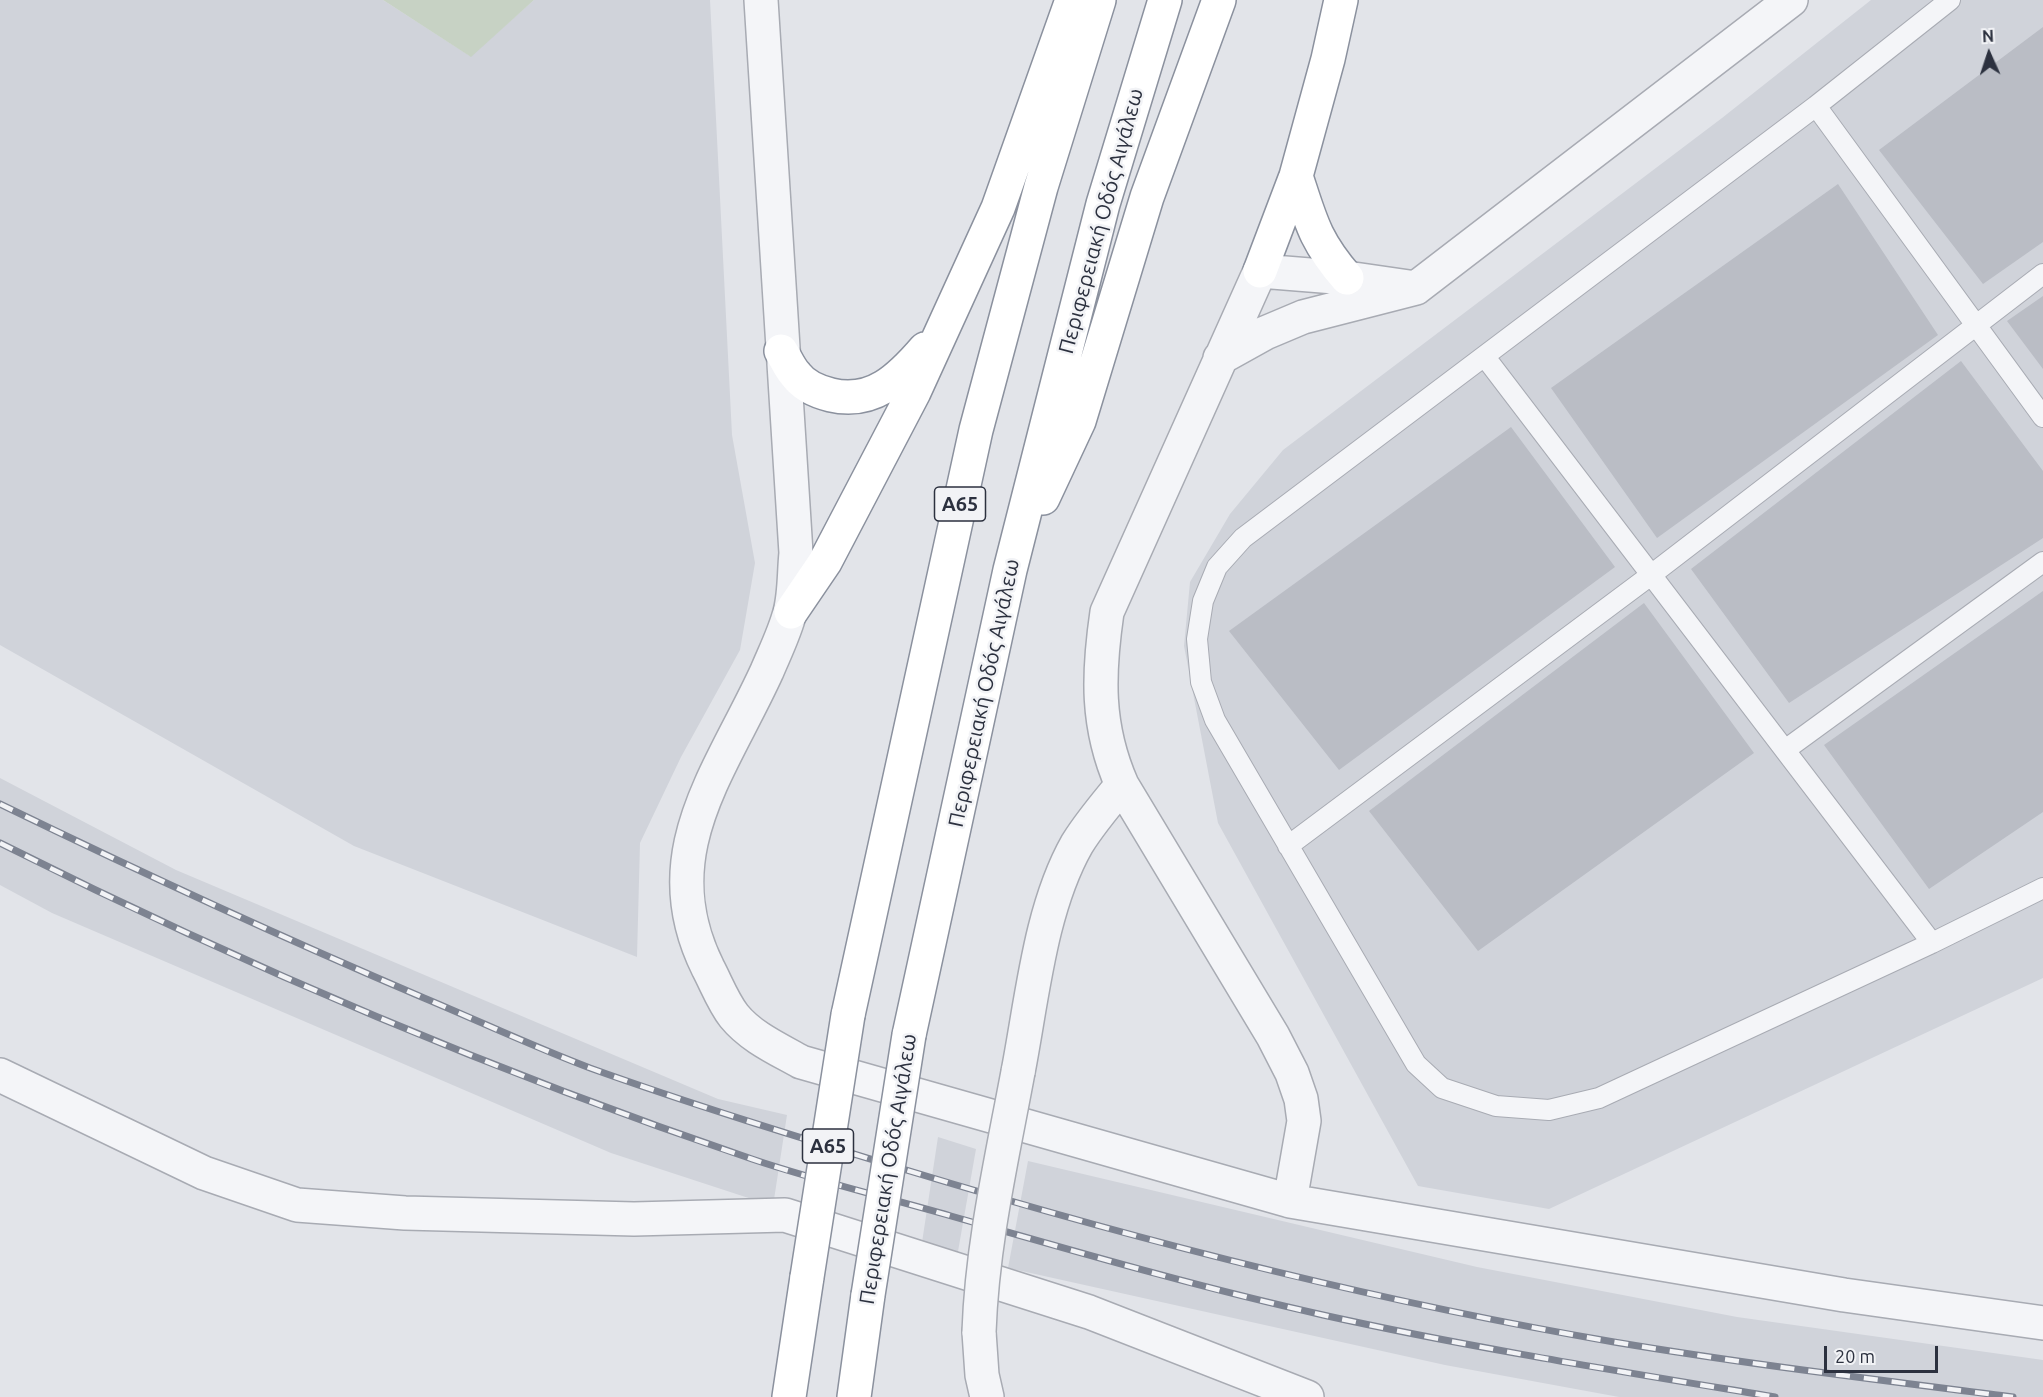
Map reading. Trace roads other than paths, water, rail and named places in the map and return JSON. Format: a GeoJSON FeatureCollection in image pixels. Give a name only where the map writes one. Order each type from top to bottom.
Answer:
{"type":"FeatureCollection","features":[{"type":"Feature","properties":{"kind":"highway"},"geometry":{"type":"LineString","coordinates":[[790,612],[825,562],[914,392],[998,208],[1072,0]]}},
{"type":"Feature","properties":{"kind":"highway","name":"Α65"},"geometry":{"type":"LineString","coordinates":[[789,1397],[848,1016],[976,430],[1041,187],[1099,0]]}},
{"type":"Feature","properties":{"kind":"highway","name":"Περιφερειακή Οδός Αιγάλεω"},"geometry":{"type":"LineString","coordinates":[[854,1397],[909,1035],[1010,570],[1103,204],[1165,0]]}},
{"type":"Feature","properties":{"kind":"highway"},"geometry":{"type":"LineString","coordinates":[[1010,570],[1079,421],[1147,197],[1181,96],[1219,0]]}},
{"type":"Feature","properties":{"kind":"highway"},"geometry":{"type":"LineString","coordinates":[[1260,271],[1296,176],[1328,59],[1341,0]]}},
{"type":"Feature","properties":{"kind":"highway"},"geometry":{"type":"LineString","coordinates":[[1296,176],[1314,234],[1328,256],[1347,278]]}},
{"type":"Feature","properties":{"kind":"highway"},"geometry":{"type":"LineString","coordinates":[[781,351],[796,376],[818,392],[846,399],[873,394],[897,379],[924,350],[948,318]]}},
{"type":"Feature","properties":{"kind":"street"},"geometry":{"type":"LineString","coordinates":[[761,0],[781,351],[796,553],[790,612],[761,684],[702,802],[692,833],[684,874],[689,920],[698,948],[734,1016],[762,1040],[801,1062],[1290,1201],[1844,1295],[2043,1323]]}},
{"type":"Feature","properties":{"kind":"street"},"geometry":{"type":"LineString","coordinates":[[1220,358],[1265,333],[1303,317],[1416,288],[1791,0]]}},
{"type":"Feature","properties":{"kind":"street"},"geometry":{"type":"LineString","coordinates":[[1290,1201],[1304,1121],[1301,1099],[1292,1073],[1273,1036],[1122,785],[1109,755],[1100,691],[1102,647],[1107,612],[1260,271],[1347,278],[1416,288]]}},
{"type":"Feature","properties":{"kind":"street"},"geometry":{"type":"LineString","coordinates":[[987,1397],[982,1375],[979,1332],[986,1247],[1043,946],[1061,880],[1077,846],[1094,819],[1122,785]]}},
{"type":"Feature","properties":{"kind":"street"},"geometry":{"type":"LineString","coordinates":[[0,1075],[204,1173],[297,1205],[405,1213],[634,1219],[785,1215],[1089,1312],[1307,1397]]}},
{"type":"Feature","properties":{"kind":"lane"},"geometry":{"type":"LineString","coordinates":[[1950,0],[1816,106],[1243,538],[1217,567],[1203,602],[1197,639],[1201,682],[1215,720],[1416,1064],[1442,1088],[1496,1106],[1549,1110],[1599,1098],[1932,943],[2043,888]]}},
{"type":"Feature","properties":{"kind":"lane"},"geometry":{"type":"LineString","coordinates":[[1816,106],[2043,417]]}},
{"type":"Feature","properties":{"kind":"lane"},"geometry":{"type":"LineString","coordinates":[[1288,846],[1651,575],[1977,327],[2043,274]]}},
{"type":"Feature","properties":{"kind":"lane"},"geometry":{"type":"LineString","coordinates":[[1485,357],[1932,943]]}},
{"type":"Feature","properties":{"kind":"lane"},"geometry":{"type":"LineString","coordinates":[[1785,750],[2043,562]]}},
{"type":"Feature","properties":{"kind":"railway"},"geometry":{"type":"LineString","coordinates":[[0,804],[264,928],[569,1060],[746,1120],[991,1195],[1256,1267],[1524,1326],[1713,1357],[2013,1397]]}},
{"type":"Feature","properties":{"kind":"railway"},"geometry":{"type":"LineString","coordinates":[[0,843],[184,932],[371,1014],[560,1090],[777,1167],[1136,1268],[1323,1315],[1492,1349],[1775,1397]]}}]}
